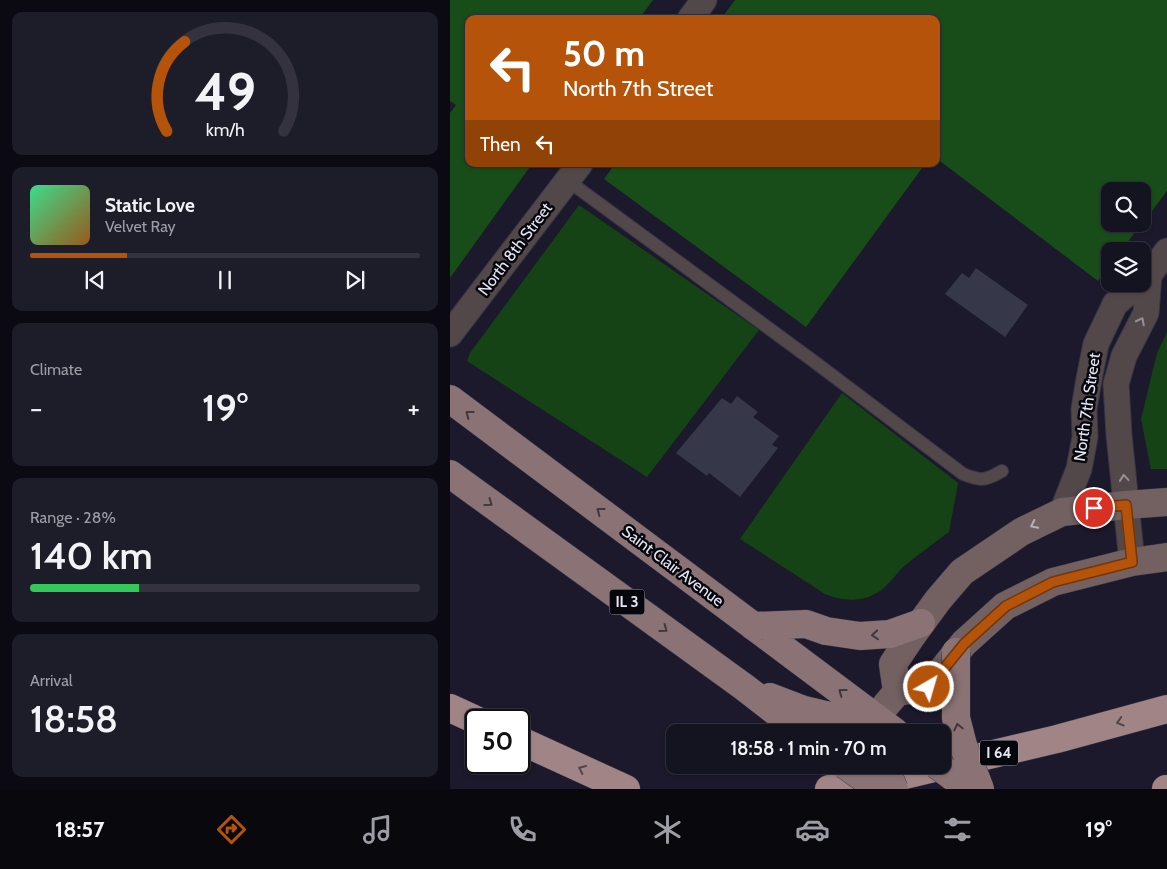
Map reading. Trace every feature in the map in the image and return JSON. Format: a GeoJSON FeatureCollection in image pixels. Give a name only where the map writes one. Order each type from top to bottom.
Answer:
{"type":"FeatureCollection","features":[{"type":"Feature","properties":{"kind":"highway"},"geometry":{"type":"LineString","coordinates":[[450,708],[465,715]]}},
{"type":"Feature","properties":{"kind":"highway","name":"I 64"},"geometry":{"type":"LineString","coordinates":[[829,789],[892,778],[1057,740],[1167,709]]}},
{"type":"Feature","properties":{"kind":"highway"},"geometry":{"type":"LineString","coordinates":[[530,745],[626,789]]}},
{"type":"Feature","properties":{"kind":"main road","name":"Saint Clair Avenue"},"geometry":{"type":"LineString","coordinates":[[450,399],[754,626],[878,724]]}},
{"type":"Feature","properties":{"kind":"main road","name":"IL 3"},"geometry":{"type":"LineString","coordinates":[[450,474],[791,724]]}},
{"type":"Feature","properties":{"kind":"main road"},"geometry":{"type":"LineString","coordinates":[[883,724],[897,692],[893,664],[938,600],[962,572],[1021,532],[1062,512],[1167,502]]}},
{"type":"Feature","properties":{"kind":"main road"},"geometry":{"type":"LineString","coordinates":[[897,692],[929,687],[956,652],[1006,606],[1053,582],[1132,562],[1167,557]]}},
{"type":"Feature","properties":{"kind":"main road"},"geometry":{"type":"LineString","coordinates":[[754,626],[806,624],[826,630],[860,636],[890,634],[922,623]]}},
{"type":"Feature","properties":{"kind":"main road"},"geometry":{"type":"LineString","coordinates":[[956,652],[956,718],[963,745],[980,789]]}},
{"type":"Feature","properties":{"kind":"main road"},"geometry":{"type":"LineString","coordinates":[[744,688],[804,710],[867,724]]}},
{"type":"Feature","properties":{"kind":"main road"},"geometry":{"type":"LineString","coordinates":[[858,774],[879,789]]}},
{"type":"Feature","properties":{"kind":"main road"},"geometry":{"type":"LineString","coordinates":[[888,774],[894,789]]}},
{"type":"Feature","properties":{"kind":"main road"},"geometry":{"type":"LineString","coordinates":[[949,774],[969,789]]}},
{"type":"Feature","properties":{"kind":"street"},"geometry":{"type":"LineString","coordinates":[[693,15],[704,0]]}},
{"type":"Feature","properties":{"kind":"street","name":"North 8th Street"},"geometry":{"type":"LineString","coordinates":[[450,334],[574,172]]}},
{"type":"Feature","properties":{"kind":"street","name":"North 7th Street"},"geometry":{"type":"LineString","coordinates":[[1151,270],[1167,251]]}},
{"type":"Feature","properties":{"kind":"street","name":"North 7th Street"},"geometry":{"type":"LineString","coordinates":[[1062,512],[1079,469],[1085,437],[1084,409],[1096,344],[1115,304],[1129,292]]}},
{"type":"Feature","properties":{"kind":"street","name":"North 7th Street"},"geometry":{"type":"LineString","coordinates":[[1132,562],[1119,435],[1116,384],[1124,356],[1146,313],[1144,292]]}},
{"type":"Feature","properties":{"kind":"lane"},"geometry":{"type":"LineString","coordinates":[[574,172],[816,363],[963,474],[982,480],[1002,471]]}},
{"type":"Feature","properties":{"kind":"green space"},"geometry":{"type":"Polygon","coordinates":[[[450,0],[653,0],[642,15],[465,15],[465,167],[530,167],[450,278],[450,113],[456,105],[450,101],[450,0]]]}},
{"type":"Feature","properties":{"kind":"green space"},"geometry":{"type":"Polygon","coordinates":[[[735,0],[1167,0],[1167,191],[1151,212],[1151,182],[1101,182],[1101,232],[1135,232],[1127,242],[1101,242],[1101,277],[1098,281],[940,161],[940,15],[724,15],[735,0]]]}},
{"type":"Feature","properties":{"kind":"green space"},"geometry":{"type":"Polygon","coordinates":[[[613,167],[923,167],[806,327],[604,179],[613,167]]]}},
{"type":"Feature","properties":{"kind":"green space"},"geometry":{"type":"Polygon","coordinates":[[[579,205],[759,330],[647,477],[467,361],[470,353],[579,205]]]}},
{"type":"Feature","properties":{"kind":"green space"},"geometry":{"type":"Polygon","coordinates":[[[1167,332],[1167,469],[1151,469],[1141,419],[1157,353],[1167,332]]]}},
{"type":"Feature","properties":{"kind":"green space"},"geometry":{"type":"Polygon","coordinates":[[[842,393],[958,483],[949,532],[902,568],[884,588],[863,599],[855,600],[840,599],[825,594],[740,539],[842,393]]]}},
{"type":"Feature","properties":{"kind":"building"},"geometry":{"type":"Polygon","coordinates":[[[976,268],[1028,305],[1005,337],[945,294],[962,273],[969,278],[976,268]]]}},
{"type":"Feature","properties":{"kind":"building"},"geometry":{"type":"Polygon","coordinates":[[[737,396],[758,412],[753,417],[779,436],[772,445],[778,448],[740,497],[709,473],[707,476],[676,453],[722,398],[731,404],[737,396]]]}},
{"type":"Feature","properties":{"kind":"route"},"geometry":{"type":"LineString","coordinates":[[929,687],[964,644],[1006,606],[1053,582],[1132,562],[1126,505],[1094,508]]}}]}
